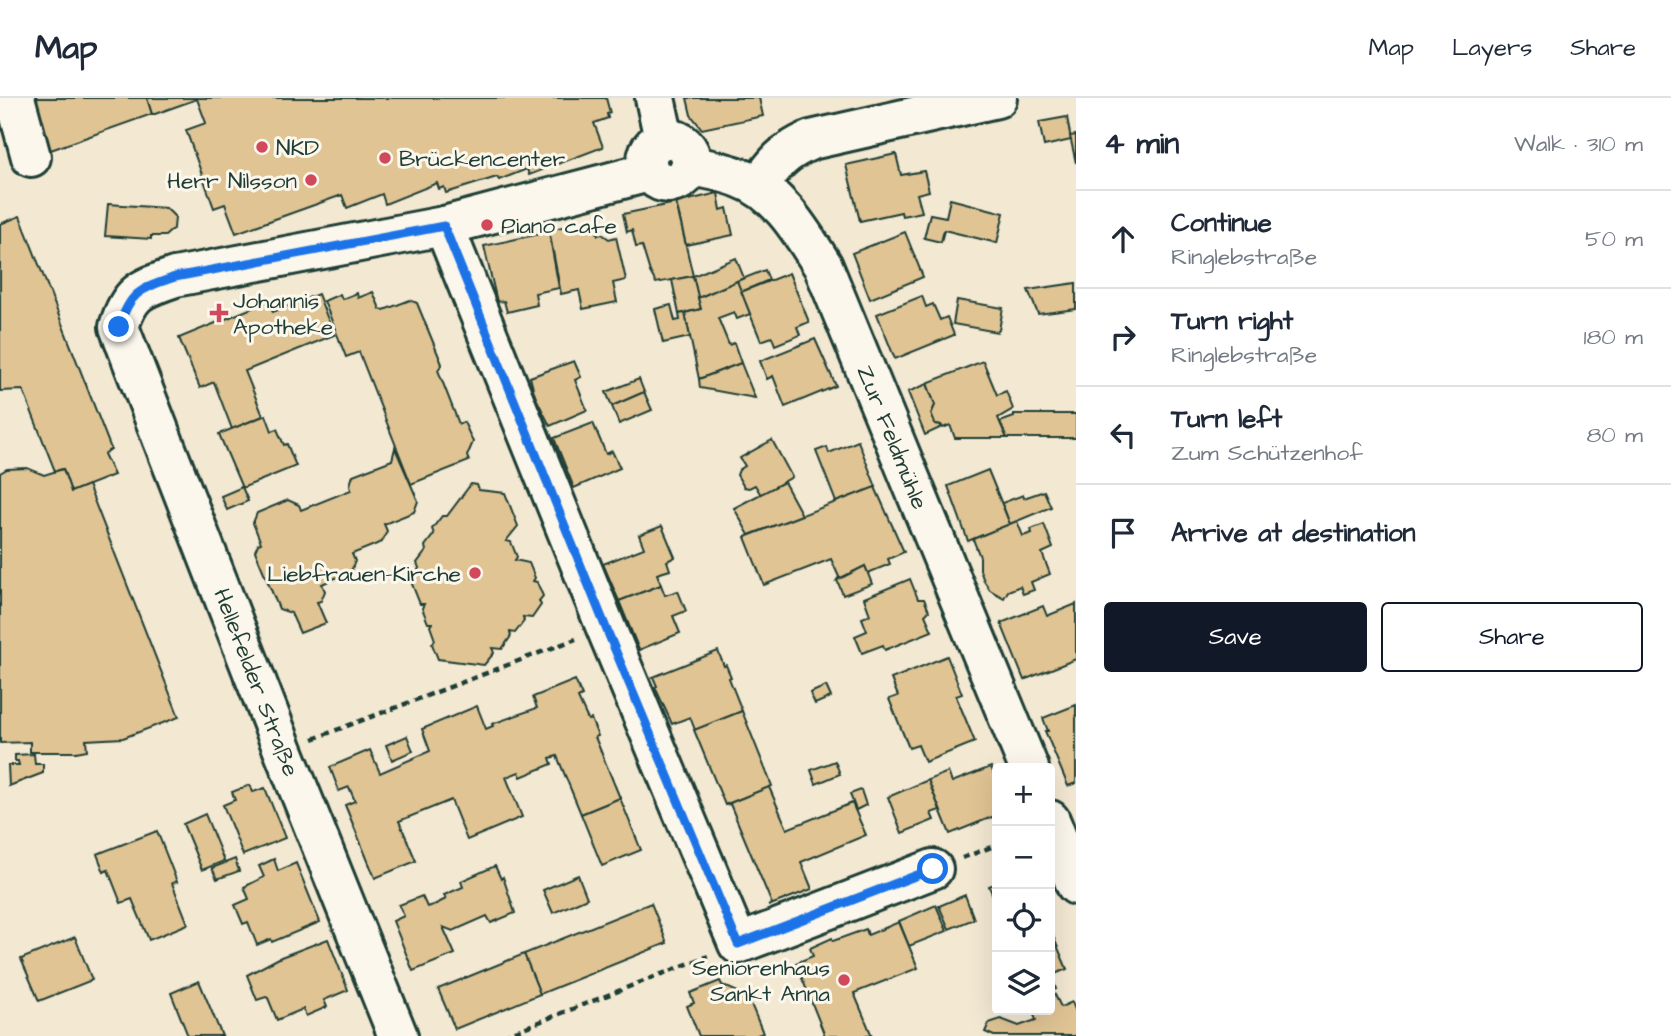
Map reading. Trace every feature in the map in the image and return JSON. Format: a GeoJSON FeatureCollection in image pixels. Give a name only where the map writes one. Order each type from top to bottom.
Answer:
{"type":"FeatureCollection","features":[{"type":"Feature","properties":{"kind":"street"},"geometry":{"type":"LineString","coordinates":[[15,98],[32,158]]}},
{"type":"Feature","properties":{"kind":"street"},"geometry":{"type":"LineString","coordinates":[[655,98],[657,155],[444,226],[606,628],[738,944],[933,869]]}},
{"type":"Feature","properties":{"kind":"street"},"geometry":{"type":"LineString","coordinates":[[758,187],[790,150],[811,140],[997,98]]}},
{"type":"Feature","properties":{"kind":"street","name":"Zur Feldmühle"},"geometry":{"type":"LineString","coordinates":[[657,155],[659,181],[673,184],[684,178],[692,166],[742,178],[758,187],[793,219],[823,266],[1026,763]]}},
{"type":"Feature","properties":{"kind":"street","name":"Hellefelder Straße"},"geometry":{"type":"LineString","coordinates":[[398,1036],[283,750],[119,327],[126,306],[145,287],[175,277],[444,226]]}},
{"type":"Feature","properties":{"kind":"street"},"geometry":{"type":"LineString","coordinates":[[1059,820],[1076,885]]}},
{"type":"Feature","properties":{"kind":"path"},"geometry":{"type":"LineString","coordinates":[[283,750],[606,628]]}},
{"type":"Feature","properties":{"kind":"path"},"geometry":{"type":"LineString","coordinates":[[503,1036],[738,944]]}},
{"type":"Feature","properties":{"kind":"building"},"geometry":{"type":"Polygon","coordinates":[[[29,98],[147,98],[152,114],[48,151],[29,98]]]}},
{"type":"Feature","properties":{"kind":"building","name":"Brückencenter"},"geometry":{"type":"Polygon","coordinates":[[[147,98],[606,98],[610,113],[607,114],[608,118],[594,123],[603,147],[529,175],[527,169],[499,180],[497,177],[446,193],[444,187],[439,189],[437,183],[385,204],[382,194],[347,208],[342,195],[236,233],[225,204],[214,208],[186,130],[206,123],[197,99],[152,114],[147,98]]]}},
{"type":"Feature","properties":{"kind":"building"},"geometry":{"type":"Polygon","coordinates":[[[687,98],[759,98],[763,116],[702,129],[691,115],[687,98]]]}},
{"type":"Feature","properties":{"kind":"building"},"geometry":{"type":"Polygon","coordinates":[[[1067,117],[1071,140],[1044,146],[1039,122],[1067,117]]]}},
{"type":"Feature","properties":{"kind":"building"},"geometry":{"type":"Polygon","coordinates":[[[1076,135],[1076,163],[1070,136],[1076,135]]]}},
{"type":"Feature","properties":{"kind":"building"},"geometry":{"type":"Polygon","coordinates":[[[896,154],[901,175],[924,171],[929,191],[917,194],[922,212],[902,216],[901,212],[860,221],[846,165],[896,154]]]}},
{"type":"Feature","properties":{"kind":"building"},"geometry":{"type":"Polygon","coordinates":[[[718,193],[721,210],[727,208],[733,235],[686,245],[676,203],[718,193]]]}},
{"type":"Feature","properties":{"kind":"building"},"geometry":{"type":"Polygon","coordinates":[[[950,199],[1004,213],[997,243],[944,230],[941,242],[924,238],[930,214],[946,217],[950,199]]]}},
{"type":"Feature","properties":{"kind":"building"},"geometry":{"type":"Polygon","coordinates":[[[676,203],[693,276],[656,283],[642,246],[636,247],[632,230],[627,232],[623,214],[676,203]]]}},
{"type":"Feature","properties":{"kind":"building"},"geometry":{"type":"Polygon","coordinates":[[[108,204],[166,208],[175,217],[174,228],[165,236],[151,236],[151,239],[105,236],[108,204]]]}},
{"type":"Feature","properties":{"kind":"building"},"geometry":{"type":"Polygon","coordinates":[[[20,216],[111,449],[104,454],[114,475],[71,492],[63,469],[55,471],[23,390],[0,391],[0,224],[20,216]]]}},
{"type":"Feature","properties":{"kind":"building"},"geometry":{"type":"Polygon","coordinates":[[[593,220],[598,235],[602,234],[609,239],[616,237],[626,280],[613,283],[617,302],[583,309],[579,290],[561,294],[549,230],[593,220]]]}},
{"type":"Feature","properties":{"kind":"building"},"geometry":{"type":"Polygon","coordinates":[[[549,232],[559,288],[535,293],[537,305],[507,312],[504,301],[497,302],[484,246],[549,232]]]}},
{"type":"Feature","properties":{"kind":"building"},"geometry":{"type":"Polygon","coordinates":[[[905,232],[923,277],[870,299],[852,253],[905,232]]]}},
{"type":"Feature","properties":{"kind":"building"},"geometry":{"type":"Polygon","coordinates":[[[736,258],[744,278],[698,298],[693,276],[736,258]]]}},
{"type":"Feature","properties":{"kind":"building"},"geometry":{"type":"Polygon","coordinates":[[[765,270],[769,280],[741,292],[737,281],[765,270]]]}},
{"type":"Feature","properties":{"kind":"building"},"geometry":{"type":"Polygon","coordinates":[[[789,273],[809,322],[797,327],[800,335],[775,345],[772,337],[761,341],[741,292],[789,273]]]}},
{"type":"Feature","properties":{"kind":"building"},"geometry":{"type":"Polygon","coordinates":[[[693,276],[701,309],[679,314],[672,280],[693,276]]]}},
{"type":"Feature","properties":{"kind":"building"},"geometry":{"type":"Polygon","coordinates":[[[737,281],[750,314],[737,319],[734,312],[718,318],[729,345],[734,343],[741,363],[699,379],[685,313],[701,309],[698,298],[737,281]]]}},
{"type":"Feature","properties":{"kind":"building"},"geometry":{"type":"Polygon","coordinates":[[[1076,283],[1076,309],[1038,314],[1028,290],[1076,283]]]}},
{"type":"Feature","properties":{"kind":"building"},"geometry":{"type":"Polygon","coordinates":[[[373,292],[380,309],[384,310],[410,300],[417,303],[442,364],[438,370],[459,424],[464,422],[473,442],[467,456],[469,461],[411,484],[359,352],[346,357],[324,301],[340,294],[342,299],[357,293],[358,298],[373,292]]]}},
{"type":"Feature","properties":{"kind":"building"},"geometry":{"type":"Polygon","coordinates":[[[318,294],[334,335],[245,371],[263,416],[232,429],[214,382],[200,388],[179,338],[269,301],[273,312],[318,294]]]}},
{"type":"Feature","properties":{"kind":"building"},"geometry":{"type":"Polygon","coordinates":[[[922,296],[926,307],[933,304],[940,320],[947,317],[954,335],[895,359],[877,314],[922,296]]]}},
{"type":"Feature","properties":{"kind":"building"},"geometry":{"type":"Polygon","coordinates":[[[957,300],[1003,308],[999,330],[997,332],[953,324],[957,300]]]}},
{"type":"Feature","properties":{"kind":"building"},"geometry":{"type":"Polygon","coordinates":[[[671,305],[675,321],[680,320],[679,314],[685,313],[690,337],[663,343],[655,309],[671,305]]]}},
{"type":"Feature","properties":{"kind":"building"},"geometry":{"type":"Polygon","coordinates":[[[815,339],[836,386],[785,407],[773,376],[767,379],[760,361],[815,339]]]}},
{"type":"Feature","properties":{"kind":"building"},"geometry":{"type":"Polygon","coordinates":[[[574,361],[581,377],[575,380],[587,410],[550,426],[535,396],[530,377],[574,361]]]}},
{"type":"Feature","properties":{"kind":"building"},"geometry":{"type":"Polygon","coordinates":[[[983,361],[997,395],[1006,391],[1013,409],[998,418],[1007,438],[955,438],[950,425],[943,428],[935,424],[931,414],[935,405],[927,383],[983,361]]]}},
{"type":"Feature","properties":{"kind":"building"},"geometry":{"type":"Polygon","coordinates":[[[741,363],[755,398],[700,388],[699,379],[741,363]]]}},
{"type":"Feature","properties":{"kind":"building"},"geometry":{"type":"Polygon","coordinates":[[[639,379],[644,392],[612,406],[606,392],[639,379]]]}},
{"type":"Feature","properties":{"kind":"building"},"geometry":{"type":"Polygon","coordinates":[[[927,384],[935,405],[931,414],[935,424],[942,427],[925,435],[908,392],[927,384]]]}},
{"type":"Feature","properties":{"kind":"building"},"geometry":{"type":"Polygon","coordinates":[[[644,392],[652,410],[619,424],[612,406],[644,392]]]}},
{"type":"Feature","properties":{"kind":"building"},"geometry":{"type":"Polygon","coordinates":[[[1014,414],[1076,414],[1076,438],[1007,438],[1000,422],[1014,417],[1014,414]]]}},
{"type":"Feature","properties":{"kind":"building"},"geometry":{"type":"Polygon","coordinates":[[[266,415],[272,431],[277,429],[284,445],[287,444],[296,466],[242,488],[219,434],[266,415]]]}},
{"type":"Feature","properties":{"kind":"building"},"geometry":{"type":"Polygon","coordinates":[[[593,423],[606,454],[612,451],[620,468],[574,488],[554,438],[593,423]]]}},
{"type":"Feature","properties":{"kind":"building"},"geometry":{"type":"Polygon","coordinates":[[[772,440],[792,477],[761,495],[755,485],[744,487],[737,475],[745,466],[740,458],[772,440]]]}},
{"type":"Feature","properties":{"kind":"building"},"geometry":{"type":"Polygon","coordinates":[[[858,441],[876,487],[836,502],[816,451],[827,447],[829,453],[858,441]]]}},
{"type":"Feature","properties":{"kind":"building"},"geometry":{"type":"Polygon","coordinates":[[[395,448],[418,501],[414,512],[384,524],[387,531],[382,542],[352,554],[355,561],[351,571],[322,584],[325,591],[321,601],[317,602],[326,623],[300,633],[291,613],[279,609],[255,551],[261,543],[253,523],[257,513],[288,500],[299,505],[301,510],[351,490],[353,475],[392,460],[395,448]]]}},
{"type":"Feature","properties":{"kind":"building"},"geometry":{"type":"Polygon","coordinates":[[[27,468],[44,475],[63,469],[71,492],[88,485],[179,717],[123,738],[86,740],[87,750],[76,752],[30,752],[30,742],[0,743],[0,473],[7,469],[27,468]]]}},
{"type":"Feature","properties":{"kind":"building"},"geometry":{"type":"Polygon","coordinates":[[[988,470],[1010,524],[968,541],[948,486],[988,470]]]}},
{"type":"Feature","properties":{"kind":"building"},"geometry":{"type":"Polygon","coordinates":[[[784,482],[802,515],[749,535],[734,508],[784,482]]]}},
{"type":"Feature","properties":{"kind":"building","name":"Liebfrauen-Kirche"},"geometry":{"type":"Polygon","coordinates":[[[471,484],[477,485],[479,490],[505,493],[518,526],[506,541],[511,542],[517,557],[515,560],[529,563],[535,578],[533,581],[537,582],[543,596],[539,601],[541,605],[532,618],[523,617],[524,621],[515,633],[510,632],[511,636],[502,649],[492,648],[494,653],[484,665],[438,659],[432,644],[435,640],[430,626],[432,623],[428,623],[422,608],[424,604],[420,604],[412,584],[419,568],[417,563],[434,534],[432,529],[442,516],[447,516],[471,484]]]}},
{"type":"Feature","properties":{"kind":"building"},"geometry":{"type":"Polygon","coordinates":[[[242,487],[248,501],[227,510],[221,496],[242,487]]]}},
{"type":"Feature","properties":{"kind":"building"},"geometry":{"type":"Polygon","coordinates":[[[875,487],[904,552],[888,559],[890,564],[868,573],[865,566],[837,580],[839,577],[831,559],[764,585],[745,537],[875,487]]]}},
{"type":"Feature","properties":{"kind":"building"},"geometry":{"type":"Polygon","coordinates":[[[1044,491],[1051,507],[1010,524],[1002,503],[1044,491]]]}},
{"type":"Feature","properties":{"kind":"building"},"geometry":{"type":"Polygon","coordinates":[[[1017,521],[1023,536],[1032,533],[1031,529],[1044,524],[1053,548],[1042,553],[1050,574],[1031,582],[1034,590],[1023,594],[1020,586],[1008,591],[1004,598],[990,590],[984,581],[980,570],[980,557],[973,539],[1017,521]]]}},
{"type":"Feature","properties":{"kind":"building"},"geometry":{"type":"Polygon","coordinates":[[[662,526],[675,557],[667,561],[670,570],[657,574],[661,585],[619,601],[603,564],[644,548],[639,535],[662,526]]]}},
{"type":"Feature","properties":{"kind":"building"},"geometry":{"type":"Polygon","coordinates":[[[865,566],[872,584],[843,595],[837,580],[865,566]]]}},
{"type":"Feature","properties":{"kind":"building"},"geometry":{"type":"Polygon","coordinates":[[[910,579],[918,599],[924,599],[929,611],[925,615],[932,631],[885,650],[883,645],[862,653],[855,636],[867,631],[862,618],[870,615],[864,598],[910,579]]]}},
{"type":"Feature","properties":{"kind":"building"},"geometry":{"type":"Polygon","coordinates":[[[661,585],[665,595],[678,591],[686,611],[673,616],[680,633],[639,650],[619,601],[661,585]]]}},
{"type":"Feature","properties":{"kind":"building"},"geometry":{"type":"Polygon","coordinates":[[[1076,604],[1076,659],[1024,680],[1001,623],[1043,606],[1047,616],[1076,604]]]}},
{"type":"Feature","properties":{"kind":"building"},"geometry":{"type":"Polygon","coordinates":[[[718,651],[731,677],[729,678],[742,711],[695,730],[690,717],[672,724],[653,677],[718,651]]]}},
{"type":"Feature","properties":{"kind":"building"},"geometry":{"type":"Polygon","coordinates":[[[947,656],[962,694],[956,696],[975,742],[925,762],[918,745],[909,748],[889,699],[898,696],[891,679],[947,656]]]}},
{"type":"Feature","properties":{"kind":"building"},"geometry":{"type":"Polygon","coordinates":[[[575,680],[582,696],[578,698],[588,720],[591,719],[598,736],[595,737],[620,798],[581,814],[557,756],[550,758],[552,764],[521,777],[519,772],[506,777],[522,817],[467,840],[451,800],[399,821],[416,861],[375,878],[345,805],[355,801],[349,787],[339,791],[330,767],[370,750],[380,773],[430,751],[422,729],[477,706],[486,729],[493,726],[492,724],[537,708],[533,697],[575,680]]]}},
{"type":"Feature","properties":{"kind":"building"},"geometry":{"type":"Polygon","coordinates":[[[826,686],[831,697],[815,704],[810,693],[826,686]]]}},
{"type":"Feature","properties":{"kind":"building"},"geometry":{"type":"Polygon","coordinates":[[[1076,705],[1076,783],[1068,786],[1045,731],[1048,731],[1043,718],[1076,705]]]}},
{"type":"Feature","properties":{"kind":"building"},"geometry":{"type":"Polygon","coordinates":[[[742,711],[772,786],[725,805],[694,730],[742,711]]]}},
{"type":"Feature","properties":{"kind":"building"},"geometry":{"type":"Polygon","coordinates":[[[407,736],[413,751],[392,760],[386,745],[407,736]]]}},
{"type":"Feature","properties":{"kind":"building"},"geometry":{"type":"Polygon","coordinates":[[[34,754],[35,764],[43,764],[43,773],[9,786],[8,765],[19,765],[18,761],[15,761],[15,755],[34,754]]]}},
{"type":"Feature","properties":{"kind":"building"},"geometry":{"type":"Polygon","coordinates":[[[835,761],[840,774],[816,784],[811,770],[835,761]]]}},
{"type":"Feature","properties":{"kind":"building"},"geometry":{"type":"Polygon","coordinates":[[[991,767],[992,817],[950,834],[928,780],[948,772],[952,782],[991,767]]]}},
{"type":"Feature","properties":{"kind":"building"},"geometry":{"type":"Polygon","coordinates":[[[928,780],[940,810],[931,813],[934,820],[902,833],[888,797],[928,780]]]}},
{"type":"Feature","properties":{"kind":"building"},"geometry":{"type":"Polygon","coordinates":[[[250,785],[253,792],[265,788],[285,838],[243,855],[223,805],[235,800],[232,792],[250,785]]]}},
{"type":"Feature","properties":{"kind":"building"},"geometry":{"type":"Polygon","coordinates":[[[769,787],[787,829],[852,803],[866,835],[801,862],[812,889],[768,906],[772,904],[730,804],[725,805],[769,787]]]}},
{"type":"Feature","properties":{"kind":"building"},"geometry":{"type":"Polygon","coordinates":[[[861,790],[866,805],[856,810],[850,794],[861,790]]]}},
{"type":"Feature","properties":{"kind":"building"},"geometry":{"type":"Polygon","coordinates":[[[620,798],[641,850],[602,866],[581,814],[620,798]]]}},
{"type":"Feature","properties":{"kind":"building"},"geometry":{"type":"Polygon","coordinates":[[[205,814],[224,861],[202,870],[183,824],[205,814]]]}},
{"type":"Feature","properties":{"kind":"building"},"geometry":{"type":"Polygon","coordinates":[[[157,831],[177,882],[172,883],[188,924],[149,940],[132,899],[121,903],[108,870],[104,872],[97,854],[157,831]]]}},
{"type":"Feature","properties":{"kind":"building"},"geometry":{"type":"Polygon","coordinates":[[[235,859],[239,871],[217,879],[212,868],[235,859]]]}},
{"type":"Feature","properties":{"kind":"building"},"geometry":{"type":"Polygon","coordinates":[[[274,859],[278,871],[296,863],[320,922],[272,942],[271,939],[257,945],[248,922],[243,924],[235,905],[249,899],[244,887],[264,877],[259,866],[274,859]]]}},
{"type":"Feature","properties":{"kind":"building"},"geometry":{"type":"Polygon","coordinates":[[[495,866],[501,879],[503,877],[515,913],[491,923],[487,916],[453,931],[443,927],[455,954],[413,971],[393,921],[404,916],[399,905],[422,896],[427,907],[434,905],[446,899],[444,895],[463,887],[461,881],[495,866]]]}},
{"type":"Feature","properties":{"kind":"building"},"geometry":{"type":"Polygon","coordinates":[[[578,875],[587,898],[553,913],[543,890],[578,875]]]}},
{"type":"Feature","properties":{"kind":"building"},"geometry":{"type":"Polygon","coordinates":[[[965,895],[974,919],[949,929],[939,906],[965,895]]]}},
{"type":"Feature","properties":{"kind":"building"},"geometry":{"type":"Polygon","coordinates":[[[651,903],[667,943],[540,994],[524,954],[651,903]]]}},
{"type":"Feature","properties":{"kind":"building"},"geometry":{"type":"Polygon","coordinates":[[[936,905],[947,931],[909,946],[899,921],[936,905]]]}},
{"type":"Feature","properties":{"kind":"building","name":"Seniorenhaus Sankt Anna"},"geometry":{"type":"Polygon","coordinates":[[[899,922],[918,968],[854,993],[872,1036],[825,1036],[796,963],[813,956],[810,948],[832,938],[833,941],[866,929],[868,935],[899,922]]]}},
{"type":"Feature","properties":{"kind":"building"},"geometry":{"type":"Polygon","coordinates":[[[75,937],[92,980],[39,1001],[21,959],[75,937]]]}},
{"type":"Feature","properties":{"kind":"building"},"geometry":{"type":"Polygon","coordinates":[[[328,939],[348,990],[324,1000],[327,1007],[306,1016],[303,1009],[277,1020],[268,998],[257,1000],[247,975],[281,957],[328,939]]]}},
{"type":"Feature","properties":{"kind":"building"},"geometry":{"type":"Polygon","coordinates":[[[1055,941],[1067,969],[1055,974],[1055,941]]]}},
{"type":"Feature","properties":{"kind":"building"},"geometry":{"type":"Polygon","coordinates":[[[524,954],[540,994],[455,1029],[438,989],[524,954]]]}},
{"type":"Feature","properties":{"kind":"building"},"geometry":{"type":"Polygon","coordinates":[[[199,981],[222,1036],[188,1036],[171,993],[199,981]]]}},
{"type":"Feature","properties":{"kind":"building"},"geometry":{"type":"Polygon","coordinates":[[[720,981],[722,985],[742,994],[746,992],[763,1033],[755,1036],[699,1036],[687,1006],[694,1003],[690,993],[720,981]]]}},
{"type":"Feature","properties":{"kind":"building"},"geometry":{"type":"Polygon","coordinates":[[[1055,995],[1061,1007],[1072,1002],[1076,1012],[1076,1036],[994,1036],[985,1032],[989,1023],[1001,1019],[1019,1026],[1036,1020],[1034,1015],[1055,1015],[1055,995]]]}},
{"type":"Feature","properties":{"kind":"place","name":"NKD"},"geometry":{"type":"Point","coordinates":[262,147]}},
{"type":"Feature","properties":{"kind":"place","name":"Brückencenter"},"geometry":{"type":"Point","coordinates":[385,158]}},
{"type":"Feature","properties":{"kind":"place","name":"Herr Nilsson"},"geometry":{"type":"Point","coordinates":[311,180]}},
{"type":"Feature","properties":{"kind":"place","name":"Piano cafe"},"geometry":{"type":"Point","coordinates":[487,225]}},
{"type":"Feature","properties":{"kind":"place","name":"Johannis Apotheke"},"geometry":{"type":"Point","coordinates":[219,313]}},
{"type":"Feature","properties":{"kind":"place","name":"Liebfrauen-Kirche"},"geometry":{"type":"Point","coordinates":[475,573]}},
{"type":"Feature","properties":{"kind":"place","name":"Seniorenhaus Sankt Anna"},"geometry":{"type":"Point","coordinates":[844,980]}},
{"type":"Feature","properties":{"kind":"route"},"geometry":{"type":"LineString","coordinates":[[119,327],[126,306],[145,287],[175,277],[444,226],[606,628],[738,944],[933,869]]}}]}
